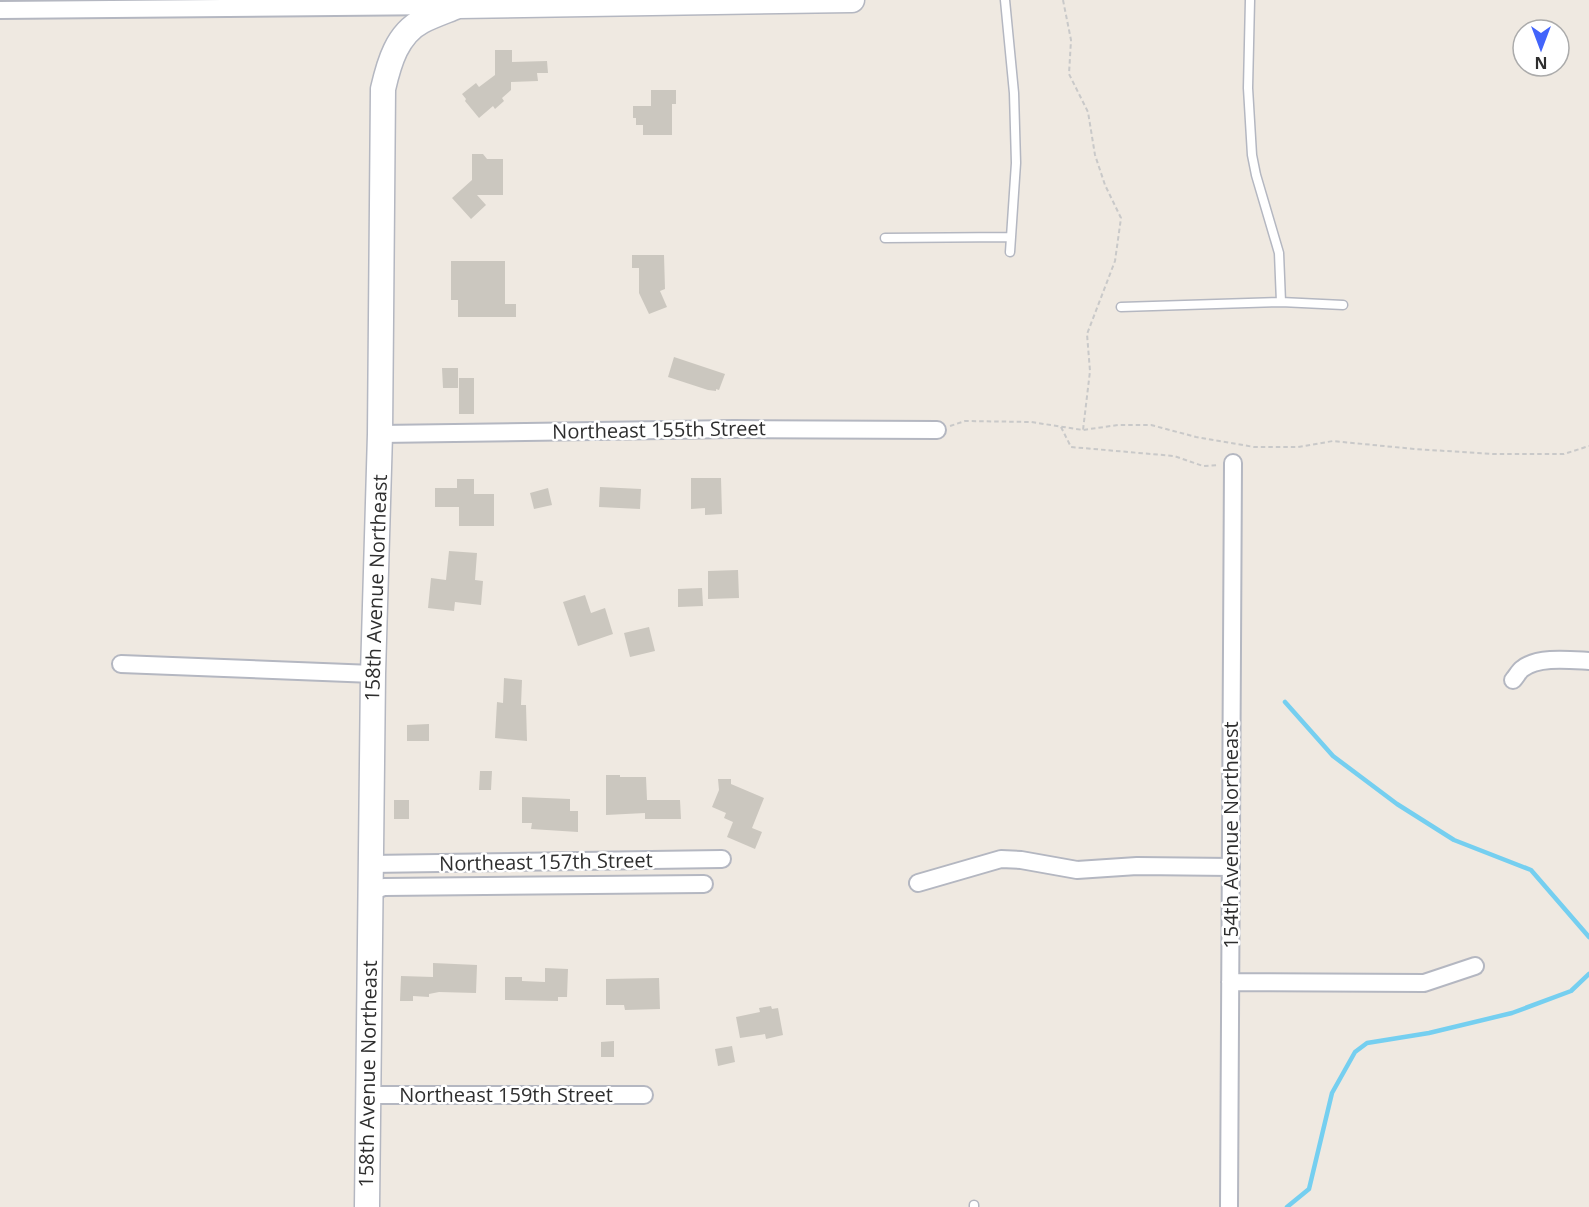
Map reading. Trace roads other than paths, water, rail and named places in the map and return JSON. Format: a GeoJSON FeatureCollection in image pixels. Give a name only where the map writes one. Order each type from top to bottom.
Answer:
{"type":"FeatureCollection","features":[{"type":"Feature","properties":{"kind":"street"},"geometry":{"type":"LineString","coordinates":[[0,10],[170,5],[458,6],[852,0]]}},
{"type":"Feature","properties":{"kind":"street","name":"158th Avenue Northeast"},"geometry":{"type":"LineString","coordinates":[[367,1207],[373,674],[380,434],[383,89],[389,61],[401,40],[420,21],[458,6]]}},
{"type":"Feature","properties":{"kind":"street","name":"Northeast 155th Street"},"geometry":{"type":"LineString","coordinates":[[380,434],[734,429],[937,430]]}},
{"type":"Feature","properties":{"kind":"street","name":"154th Avenue Northeast"},"geometry":{"type":"LineString","coordinates":[[1229,1207],[1233,463]]}},
{"type":"Feature","properties":{"kind":"street"},"geometry":{"type":"LineString","coordinates":[[1513,680],[1522,669],[1534,662],[1589,661]]}},
{"type":"Feature","properties":{"kind":"street"},"geometry":{"type":"LineString","coordinates":[[121,664],[373,674]]}},
{"type":"Feature","properties":{"kind":"street","name":"Northeast 157th Street"},"geometry":{"type":"LineString","coordinates":[[370,864],[722,860]]}},
{"type":"Feature","properties":{"kind":"street"},"geometry":{"type":"LineString","coordinates":[[918,882],[1001,860],[1021,860],[1077,870],[1137,866],[1231,867]]}},
{"type":"Feature","properties":{"kind":"street"},"geometry":{"type":"LineString","coordinates":[[370,892],[384,888],[705,884]]}},
{"type":"Feature","properties":{"kind":"street"},"geometry":{"type":"LineString","coordinates":[[1230,982],[1424,983],[1475,966]]}},
{"type":"Feature","properties":{"kind":"street","name":"Northeast 159th Street"},"geometry":{"type":"LineString","coordinates":[[368,1095],[644,1095]]}},
{"type":"Feature","properties":{"kind":"lane"},"geometry":{"type":"LineString","coordinates":[[1005,0],[1015,112],[1016,163],[1010,252]]}},
{"type":"Feature","properties":{"kind":"lane"},"geometry":{"type":"LineString","coordinates":[[1250,0],[1248,88],[1252,155],[1279,253],[1281,302]]}},
{"type":"Feature","properties":{"kind":"lane"},"geometry":{"type":"LineString","coordinates":[[885,238],[1011,237]]}},
{"type":"Feature","properties":{"kind":"lane"},"geometry":{"type":"LineString","coordinates":[[1121,307],[1281,302],[1343,305]]}},
{"type":"Feature","properties":{"kind":"waterway"},"geometry":{"type":"LineString","coordinates":[[1285,702],[1333,756],[1397,804],[1454,840],[1531,870],[1589,937]]}},
{"type":"Feature","properties":{"kind":"waterway"},"geometry":{"type":"LineString","coordinates":[[1287,1207],[1309,1189],[1332,1093],[1355,1052],[1367,1043],[1429,1033],[1512,1013],[1571,991],[1589,974]]}}]}
